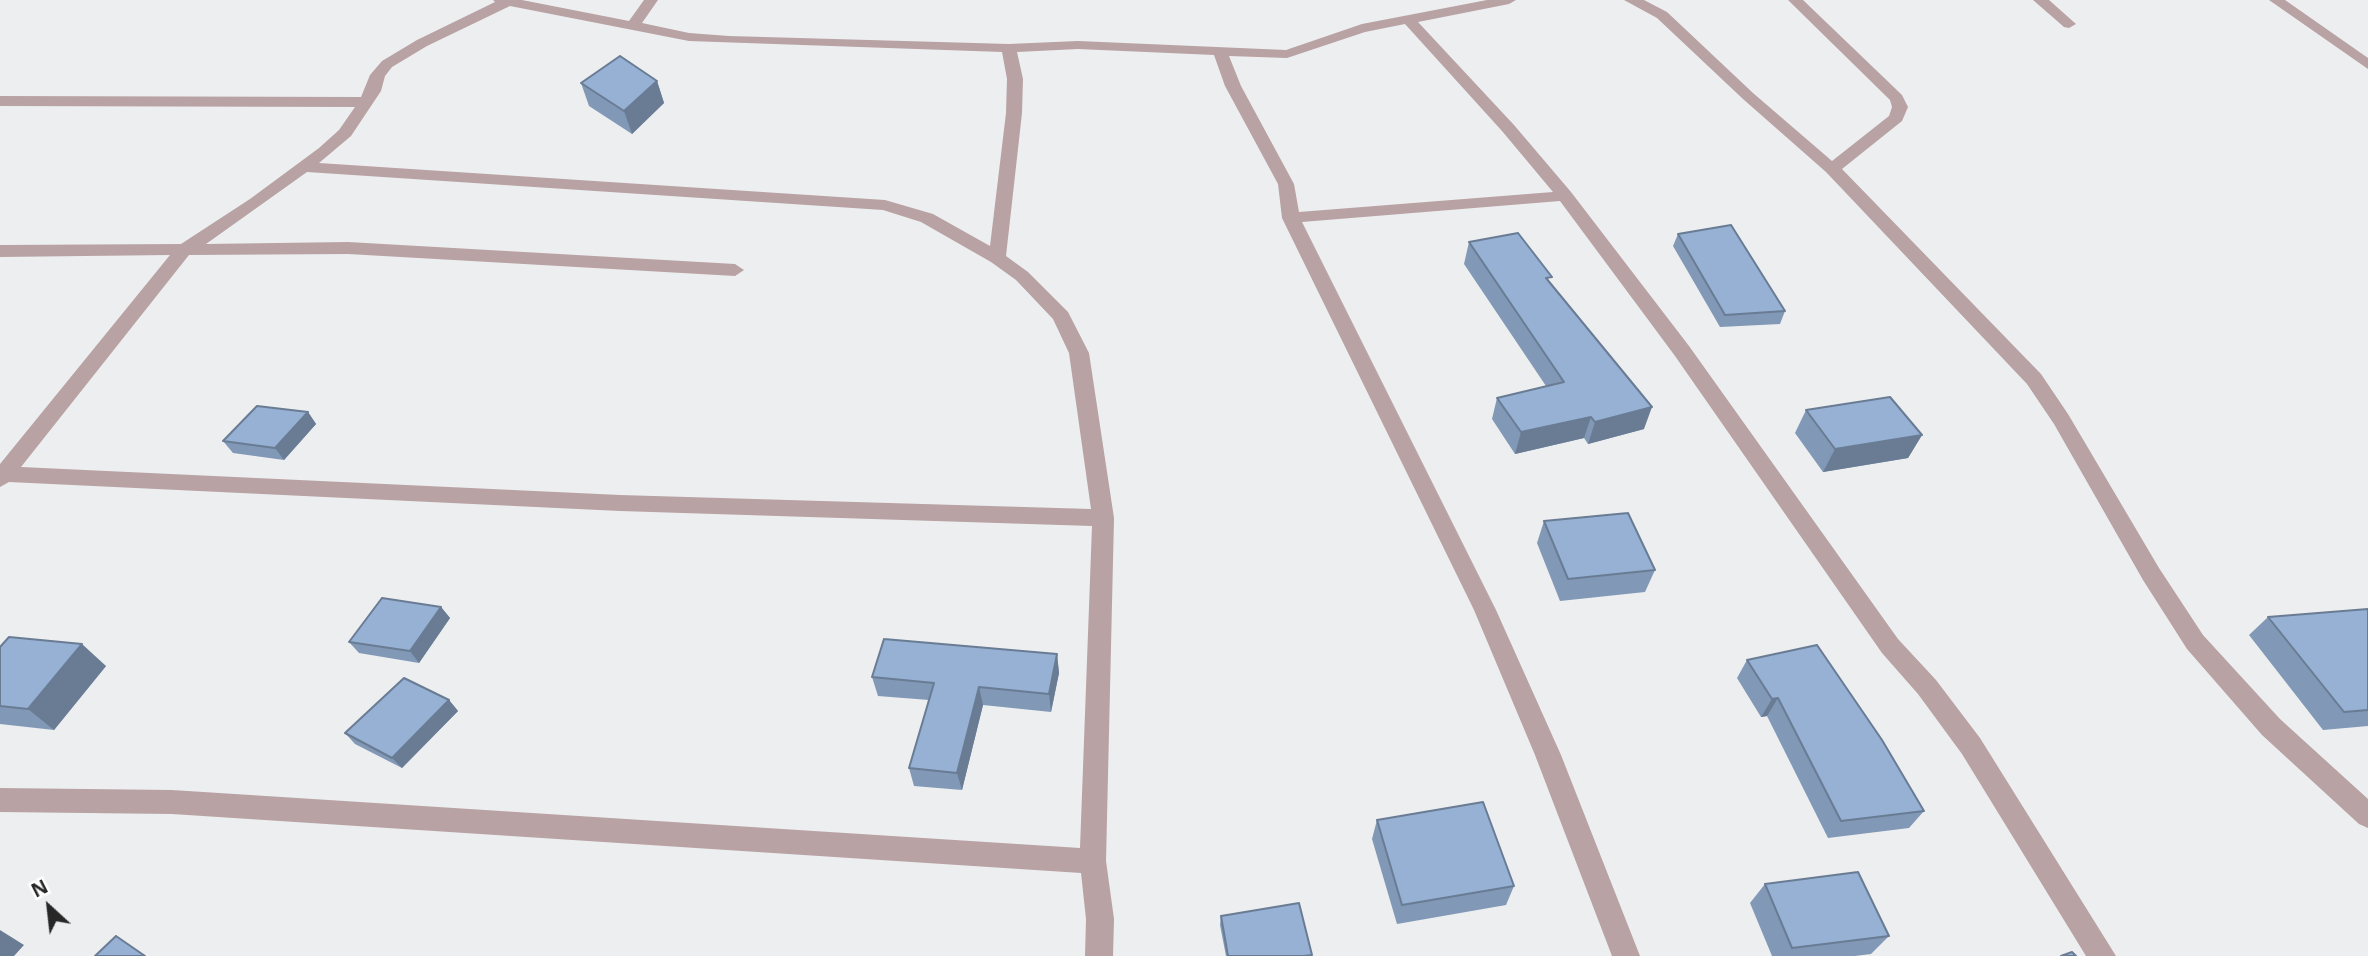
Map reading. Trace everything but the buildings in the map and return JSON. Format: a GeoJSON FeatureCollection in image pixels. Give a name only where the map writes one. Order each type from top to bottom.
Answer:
{"type":"FeatureCollection","features":[{"type":"Feature","properties":{"kind":"street"},"geometry":{"type":"LineString","coordinates":[[2,476],[184,250],[304,167],[345,133],[373,92],[378,75],[387,64],[507,0],[689,37],[729,40],[1009,48],[1078,45],[1297,52],[1352,31],[1509,0]]}},
{"type":"Feature","properties":{"kind":"street"},"geometry":{"type":"LineString","coordinates":[[633,26],[651,0]]}},
{"type":"Feature","properties":{"kind":"street"},"geometry":{"type":"LineString","coordinates":[[1631,0],[1662,15],[1748,96],[1832,169],[2034,379],[2061,419],[2151,574],[2195,642],[2271,727],[2368,816]]}},
{"type":"Feature","properties":{"kind":"street"},"geometry":{"type":"LineString","coordinates":[[1795,0],[1897,98],[1900,107],[1896,118],[1832,169]]}},
{"type":"Feature","properties":{"kind":"street"},"geometry":{"type":"LineString","coordinates":[[2040,0],[2069,24]]}},
{"type":"Feature","properties":{"kind":"street"},"geometry":{"type":"LineString","coordinates":[[2276,0],[2368,65]]}},
{"type":"Feature","properties":{"kind":"street"},"geometry":{"type":"LineString","coordinates":[[1410,21],[1508,128],[1565,196],[1682,351],[1890,646],[1927,687],[1971,746],[2102,956]]}},
{"type":"Feature","properties":{"kind":"street"},"geometry":{"type":"LineString","coordinates":[[997,258],[1014,113],[1015,79],[1009,48]]}},
{"type":"Feature","properties":{"kind":"street"},"geometry":{"type":"LineString","coordinates":[[1220,51],[1233,86],[1286,184],[1291,218],[1485,610],[1548,755],[1626,956]]}},
{"type":"Feature","properties":{"kind":"street"},"geometry":{"type":"LineString","coordinates":[[0,102],[365,102]]}},
{"type":"Feature","properties":{"kind":"street"},"geometry":{"type":"LineString","coordinates":[[304,167],[886,205],[926,218],[997,258],[1021,276],[1061,316],[1079,353],[1103,518],[1093,861],[1100,919],[1099,956]]}},
{"type":"Feature","properties":{"kind":"street"},"geometry":{"type":"LineString","coordinates":[[1291,218],[1565,196]]}},
{"type":"Feature","properties":{"kind":"street"},"geometry":{"type":"LineString","coordinates":[[0,251],[348,248],[735,270]]}},
{"type":"Feature","properties":{"kind":"street"},"geometry":{"type":"LineString","coordinates":[[2,476],[620,503],[1103,518]]}},
{"type":"Feature","properties":{"kind":"street"},"geometry":{"type":"LineString","coordinates":[[0,800],[172,802],[1093,861]]}}]}
